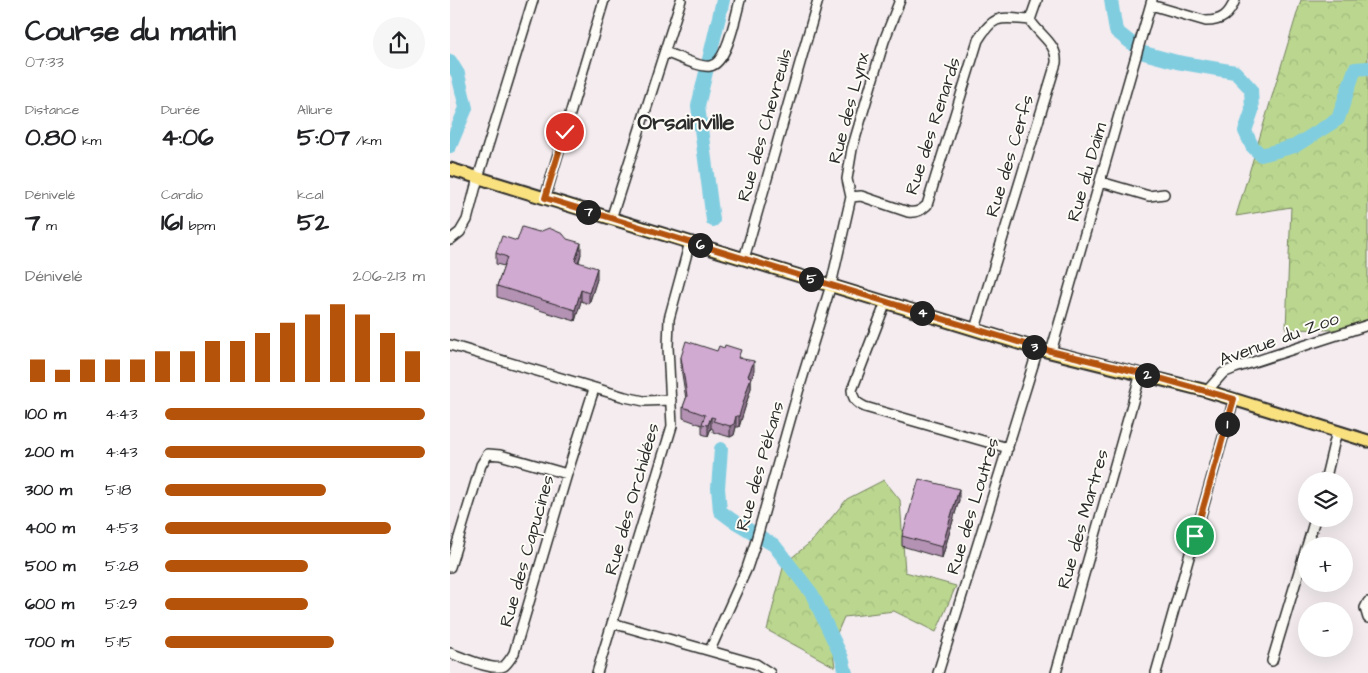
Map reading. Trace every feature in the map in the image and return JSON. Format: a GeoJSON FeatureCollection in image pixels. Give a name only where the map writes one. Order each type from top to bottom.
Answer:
{"type":"FeatureCollection","features":[{"type":"Feature","properties":{"kind":"main road"},"geometry":{"type":"LineString","coordinates":[[452,170],[1038,348],[1207,390],[1368,441]]}},
{"type":"Feature","properties":{"kind":"street"},"geometry":{"type":"LineString","coordinates":[[450,240],[460,232],[467,220],[532,0]]}},
{"type":"Feature","properties":{"kind":"street"},"geometry":{"type":"LineString","coordinates":[[545,198],[604,0]]}},
{"type":"Feature","properties":{"kind":"street"},"geometry":{"type":"LineString","coordinates":[[612,219],[681,0]]}},
{"type":"Feature","properties":{"kind":"street"},"geometry":{"type":"LineString","coordinates":[[665,52],[708,66],[718,63],[722,57],[740,0]]}},
{"type":"Feature","properties":{"kind":"street","name":"Rue des Chevreuils"},"geometry":{"type":"LineString","coordinates":[[744,259],[818,0]]}},
{"type":"Feature","properties":{"kind":"street","name":"Rue des Lynx"},"geometry":{"type":"LineString","coordinates":[[831,286],[850,198],[847,179],[852,148],[884,41],[900,0]]}},
{"type":"Feature","properties":{"kind":"street"},"geometry":{"type":"LineString","coordinates":[[1030,20],[1037,0]]}},
{"type":"Feature","properties":{"kind":"street"},"geometry":{"type":"LineString","coordinates":[[1152,3],[1206,21],[1215,21],[1222,19],[1229,13],[1235,0]]}},
{"type":"Feature","properties":{"kind":"street","name":"Rue du Daim"},"geometry":{"type":"LineString","coordinates":[[1052,352],[1152,3]]}},
{"type":"Feature","properties":{"kind":"street","name":"Rue des Renards"},"geometry":{"type":"LineString","coordinates":[[850,198],[861,196],[908,212],[915,213],[922,210],[927,205],[930,197],[978,40],[991,22],[1000,18],[1030,20]]}},
{"type":"Feature","properties":{"kind":"street","name":"Rue des Cerfs"},"geometry":{"type":"LineString","coordinates":[[975,329],[1056,63],[1057,55],[1054,48],[1036,30],[1030,20]]}},
{"type":"Feature","properties":{"kind":"street"},"geometry":{"type":"LineString","coordinates":[[1101,182],[1149,196],[1164,194]]}},
{"type":"Feature","properties":{"kind":"street","name":"Rue des Orchidées"},"geometry":{"type":"LineString","coordinates":[[597,673],[672,426],[668,347],[669,319],[690,242]]}},
{"type":"Feature","properties":{"kind":"street","name":"Rue des Pékans"},"geometry":{"type":"LineString","coordinates":[[710,650],[747,568],[755,544],[798,392],[831,286]]}},
{"type":"Feature","properties":{"kind":"street"},"geometry":{"type":"LineString","coordinates":[[886,302],[852,390],[855,401],[865,407],[1008,448]]}},
{"type":"Feature","properties":{"kind":"street","name":"Avenue du Zoo"},"geometry":{"type":"LineString","coordinates":[[1207,390],[1223,373],[1235,368],[1368,325]]}},
{"type":"Feature","properties":{"kind":"street"},"geometry":{"type":"LineString","coordinates":[[450,345],[594,389],[644,401],[671,400]]}},
{"type":"Feature","properties":{"kind":"street","name":"Rue des Loutres"},"geometry":{"type":"LineString","coordinates":[[938,673],[1038,348]]}},
{"type":"Feature","properties":{"kind":"street","name":"Rue des Martres"},"geometry":{"type":"LineString","coordinates":[[1056,673],[1141,373]]}},
{"type":"Feature","properties":{"kind":"street","name":"Rue des Capucines"},"geometry":{"type":"LineString","coordinates":[[450,653],[498,668],[505,665],[514,653],[566,474],[594,389]]}},
{"type":"Feature","properties":{"kind":"street"},"geometry":{"type":"LineString","coordinates":[[1156,673],[1234,399]]}},
{"type":"Feature","properties":{"kind":"street"},"geometry":{"type":"LineString","coordinates":[[1327,472],[1337,431]]}},
{"type":"Feature","properties":{"kind":"street"},"geometry":{"type":"LineString","coordinates":[[450,567],[481,465],[488,454],[500,455],[566,474]]}},
{"type":"Feature","properties":{"kind":"street"},"geometry":{"type":"LineString","coordinates":[[1272,661],[1298,576]]}},
{"type":"Feature","properties":{"kind":"street"},"geometry":{"type":"LineString","coordinates":[[1368,602],[1365,608],[1368,618]]}},
{"type":"Feature","properties":{"kind":"street"},"geometry":{"type":"LineString","coordinates":[[612,623],[756,664],[770,673]]}},
{"type":"Feature","properties":{"kind":"green space"},"geometry":{"type":"Polygon","coordinates":[[[1301,0],[1368,0],[1368,320],[1336,330],[1286,329],[1291,207],[1236,216],[1301,0]]]}},
{"type":"Feature","properties":{"kind":"green space"},"geometry":{"type":"Polygon","coordinates":[[[884,480],[900,500],[905,572],[956,586],[936,632],[894,611],[844,617],[832,645],[835,667],[767,630],[784,564],[812,541],[847,499],[884,480]]]}},
{"type":"Feature","properties":{"kind":"building"},"geometry":{"type":"Polygon","coordinates":[[[522,227],[539,232],[549,228],[563,234],[567,239],[581,243],[575,261],[597,268],[589,293],[581,290],[575,310],[497,286],[507,257],[496,253],[502,236],[517,241],[522,227]]]}},
{"type":"Feature","properties":{"kind":"building"},"geometry":{"type":"Polygon","coordinates":[[[686,341],[717,351],[719,346],[724,348],[725,345],[741,350],[738,358],[754,361],[748,376],[751,377],[739,416],[736,416],[734,424],[730,426],[713,421],[715,418],[711,417],[708,425],[702,424],[705,415],[683,407],[687,396],[681,357],[686,341]]]}},
{"type":"Feature","properties":{"kind":"building"},"geometry":{"type":"Polygon","coordinates":[[[919,479],[959,489],[942,547],[902,536],[919,479]]]}},
{"type":"Feature","properties":{"kind":"waterway"},"geometry":{"type":"LineString","coordinates":[[713,220],[698,106],[723,0]]}},
{"type":"Feature","properties":{"kind":"waterway"},"geometry":{"type":"LineString","coordinates":[[1111,0],[1116,31],[1134,45]]}},
{"type":"Feature","properties":{"kind":"waterway"},"geometry":{"type":"LineString","coordinates":[[1144,53],[1177,62],[1235,72],[1251,89],[1252,111],[1245,131],[1252,146],[1261,155],[1295,146],[1338,119],[1355,69],[1368,68]]}},
{"type":"Feature","properties":{"kind":"waterway"},"geometry":{"type":"LineString","coordinates":[[450,61],[458,74],[466,108],[450,146]]}},
{"type":"Feature","properties":{"kind":"waterway"},"geometry":{"type":"LineString","coordinates":[[721,449],[718,488],[720,511],[774,545],[812,594],[842,658],[846,673]]}},
{"type":"Feature","properties":{"kind":"district","name":"Orsainville"},"geometry":{"type":"Point","coordinates":[686,122]}},
{"type":"Feature","properties":{"kind":"route"},"geometry":{"type":"LineString","coordinates":[[565,132],[545,198],[1038,348],[1207,390],[1234,399],[1195,536]]}}]}
